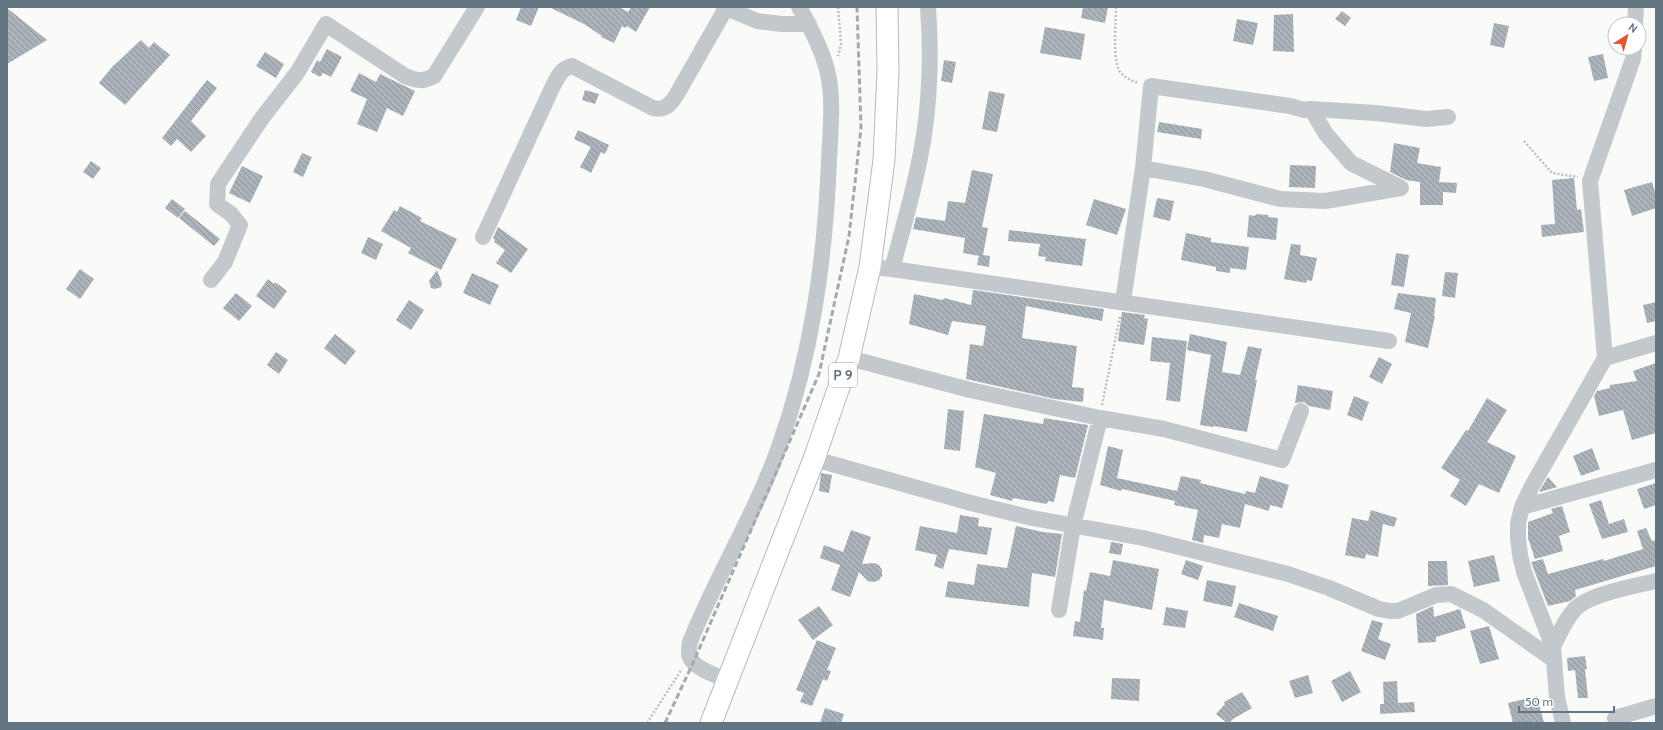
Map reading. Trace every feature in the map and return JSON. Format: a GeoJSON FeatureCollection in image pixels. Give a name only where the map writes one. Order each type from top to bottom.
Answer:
{"type":"FeatureCollection","features":[{"type":"Feature","properties":{"kind":"main road","name":"P 9"},"geometry":{"type":"LineString","coordinates":[[711,723],[814,459],[849,358],[870,267],[884,160],[888,71],[886,7]]}},
{"type":"Feature","properties":{"kind":"street"},"geometry":{"type":"LineString","coordinates":[[211,280],[225,262],[240,225],[231,214],[217,204],[218,184],[262,118],[297,73],[326,24],[405,76],[416,80],[425,81],[434,76],[477,7]]}},
{"type":"Feature","properties":{"kind":"street"},"geometry":{"type":"LineString","coordinates":[[483,237],[553,86],[566,67],[572,66],[653,108],[660,109],[672,102],[725,7],[762,22],[809,24]]}},
{"type":"Feature","properties":{"kind":"street"},"geometry":{"type":"LineString","coordinates":[[727,680],[709,673],[694,663],[689,657],[690,642],[757,500],[779,448],[795,397],[807,351],[819,290],[828,195],[830,97],[828,75],[822,54],[809,24],[799,7]]}},
{"type":"Feature","properties":{"kind":"street"},"geometry":{"type":"LineString","coordinates":[[892,269],[907,212],[924,134],[928,83],[928,7]]}},
{"type":"Feature","properties":{"kind":"street"},"geometry":{"type":"LineString","coordinates":[[1563,723],[1557,697],[1553,654],[1524,572],[1520,555],[1518,523],[1522,507],[1532,486],[1605,358],[1590,181],[1633,56]]}},
{"type":"Feature","properties":{"kind":"street"},"geometry":{"type":"LineString","coordinates":[[1123,301],[1143,168],[1151,86],[1284,105],[1304,110],[1311,109],[1376,113],[1426,119],[1448,117]]}},
{"type":"Feature","properties":{"kind":"street"},"geometry":{"type":"LineString","coordinates":[[1143,168],[1204,179],[1280,199],[1325,201],[1401,188],[1351,163],[1326,134],[1311,109]]}},
{"type":"Feature","properties":{"kind":"street"},"geometry":{"type":"LineString","coordinates":[[870,267],[1123,301],[1221,318],[1389,341]]}},
{"type":"Feature","properties":{"kind":"street"},"geometry":{"type":"LineString","coordinates":[[1605,358],[1656,343]]}},
{"type":"Feature","properties":{"kind":"street"},"geometry":{"type":"LineString","coordinates":[[849,358],[970,390],[1100,418],[1164,429],[1282,460],[1301,411]]}},
{"type":"Feature","properties":{"kind":"street"},"geometry":{"type":"LineString","coordinates":[[1059,610],[1074,526],[1100,418]]}},
{"type":"Feature","properties":{"kind":"street"},"geometry":{"type":"LineString","coordinates":[[814,459],[971,503],[1032,518],[1144,538],[1288,574],[1329,588],[1379,609],[1398,611],[1436,596],[1451,594],[1483,610],[1553,654]]}},
{"type":"Feature","properties":{"kind":"street"},"geometry":{"type":"LineString","coordinates":[[1522,507],[1656,470]]}},
{"type":"Feature","properties":{"kind":"street"},"geometry":{"type":"LineString","coordinates":[[1553,654],[1567,619],[1575,608],[1581,604],[1616,591],[1656,581]]}},
{"type":"Feature","properties":{"kind":"street"},"geometry":{"type":"LineString","coordinates":[[1615,718],[1656,706]]}},
{"type":"Feature","properties":{"kind":"path"},"geometry":{"type":"LineString","coordinates":[[837,59],[841,44],[838,7]]}},
{"type":"Feature","properties":{"kind":"path"},"geometry":{"type":"LineString","coordinates":[[1116,7],[1116,60],[1120,71],[1128,79],[1151,86]]}},
{"type":"Feature","properties":{"kind":"path"},"geometry":{"type":"LineString","coordinates":[[1524,141],[1552,173],[1580,178],[1592,174]]}},
{"type":"Feature","properties":{"kind":"path"},"geometry":{"type":"LineString","coordinates":[[1100,418],[1123,301]]}},
{"type":"Feature","properties":{"kind":"path"},"geometry":{"type":"LineString","coordinates":[[647,723],[689,657]]}},
{"type":"Feature","properties":{"kind":"building"},"geometry":{"type":"Polygon","coordinates":[[[521,7],[539,7],[531,26],[516,20],[521,7]]]}},
{"type":"Feature","properties":{"kind":"building"},"geometry":{"type":"Polygon","coordinates":[[[549,7],[619,7],[628,12],[631,7],[650,7],[636,32],[627,26],[625,28],[622,26],[614,43],[601,37],[602,36],[584,24],[549,7]]]}},
{"type":"Feature","properties":{"kind":"building"},"geometry":{"type":"Polygon","coordinates":[[[1083,7],[1108,7],[1105,23],[1081,18],[1083,7]]]}},
{"type":"Feature","properties":{"kind":"building"},"geometry":{"type":"Polygon","coordinates":[[[7,8],[47,40],[7,64],[7,8]]]}},
{"type":"Feature","properties":{"kind":"building"},"geometry":{"type":"Polygon","coordinates":[[[1342,11],[1351,18],[1345,26],[1335,19],[1342,11]]]}},
{"type":"Feature","properties":{"kind":"building"},"geometry":{"type":"Polygon","coordinates":[[[1293,14],[1294,52],[1273,51],[1274,15],[1293,14]]]}},
{"type":"Feature","properties":{"kind":"building"},"geometry":{"type":"Polygon","coordinates":[[[1237,19],[1258,23],[1253,45],[1233,41],[1237,19]]]}},
{"type":"Feature","properties":{"kind":"building"},"geometry":{"type":"Polygon","coordinates":[[[1494,23],[1509,26],[1504,48],[1490,45],[1494,23]]]}},
{"type":"Feature","properties":{"kind":"building"},"geometry":{"type":"Polygon","coordinates":[[[1045,27],[1085,34],[1081,60],[1040,53],[1045,27]]]}},
{"type":"Feature","properties":{"kind":"building"},"geometry":{"type":"Polygon","coordinates":[[[141,40],[149,48],[154,42],[170,55],[125,105],[99,83],[112,67],[141,40]]]}},
{"type":"Feature","properties":{"kind":"building"},"geometry":{"type":"Polygon","coordinates":[[[327,49],[342,57],[331,77],[323,73],[320,77],[311,72],[317,60],[320,62],[327,49]]]}},
{"type":"Feature","properties":{"kind":"building"},"geometry":{"type":"Polygon","coordinates":[[[265,52],[284,64],[276,78],[256,66],[265,52]]]}},
{"type":"Feature","properties":{"kind":"building"},"geometry":{"type":"Polygon","coordinates":[[[1603,54],[1608,78],[1594,81],[1588,57],[1603,54]]]}},
{"type":"Feature","properties":{"kind":"building"},"geometry":{"type":"Polygon","coordinates":[[[944,60],[956,62],[952,83],[941,81],[944,60]]]}},
{"type":"Feature","properties":{"kind":"building"},"geometry":{"type":"Polygon","coordinates":[[[359,73],[376,82],[380,74],[415,91],[403,116],[387,108],[377,132],[357,124],[367,99],[350,91],[359,73]]]}},
{"type":"Feature","properties":{"kind":"building"},"geometry":{"type":"Polygon","coordinates":[[[207,80],[217,88],[191,121],[206,136],[191,152],[177,139],[171,146],[162,138],[207,80]]]}},
{"type":"Feature","properties":{"kind":"building"},"geometry":{"type":"Polygon","coordinates":[[[585,90],[599,94],[595,104],[582,100],[585,90]]]}},
{"type":"Feature","properties":{"kind":"building"},"geometry":{"type":"Polygon","coordinates":[[[989,91],[1005,94],[997,132],[982,129],[989,91]]]}},
{"type":"Feature","properties":{"kind":"building"},"geometry":{"type":"Polygon","coordinates":[[[1159,122],[1202,129],[1201,139],[1157,132],[1159,122]]]}},
{"type":"Feature","properties":{"kind":"building"},"geometry":{"type":"Polygon","coordinates":[[[578,130],[609,145],[605,154],[601,152],[591,173],[580,167],[591,147],[574,139],[578,130]]]}},
{"type":"Feature","properties":{"kind":"building"},"geometry":{"type":"Polygon","coordinates":[[[1394,143],[1420,148],[1417,163],[1441,167],[1439,182],[1457,183],[1456,193],[1443,192],[1443,205],[1420,205],[1420,182],[1406,180],[1390,172],[1394,143]]]}},
{"type":"Feature","properties":{"kind":"building"},"geometry":{"type":"Polygon","coordinates":[[[302,153],[312,157],[303,177],[293,172],[302,153]]]}},
{"type":"Feature","properties":{"kind":"building"},"geometry":{"type":"Polygon","coordinates":[[[91,161],[101,168],[93,179],[83,172],[91,161]]]}},
{"type":"Feature","properties":{"kind":"building"},"geometry":{"type":"Polygon","coordinates":[[[1290,165],[1316,166],[1315,188],[1289,187],[1290,165]]]}},
{"type":"Feature","properties":{"kind":"building"},"geometry":{"type":"Polygon","coordinates":[[[242,166],[263,176],[250,203],[229,193],[242,166]]]}},
{"type":"Feature","properties":{"kind":"building"},"geometry":{"type":"Polygon","coordinates":[[[972,170],[993,174],[982,227],[988,228],[983,255],[990,256],[989,267],[977,265],[979,256],[963,253],[965,238],[913,229],[916,217],[945,221],[948,201],[965,203],[972,170]]]}},
{"type":"Feature","properties":{"kind":"building"},"geometry":{"type":"Polygon","coordinates":[[[1574,178],[1577,210],[1581,209],[1584,232],[1542,237],[1541,225],[1555,224],[1552,180],[1574,178]]]}},
{"type":"Feature","properties":{"kind":"building"},"geometry":{"type":"Polygon","coordinates":[[[1652,182],[1656,195],[1656,208],[1632,216],[1624,190],[1652,182]]]}},
{"type":"Feature","properties":{"kind":"building"},"geometry":{"type":"Polygon","coordinates":[[[1157,198],[1174,201],[1170,221],[1153,217],[1157,198]]]}},
{"type":"Feature","properties":{"kind":"building"},"geometry":{"type":"Polygon","coordinates":[[[172,199],[185,209],[178,218],[165,208],[172,199]]]}},
{"type":"Feature","properties":{"kind":"building"},"geometry":{"type":"Polygon","coordinates":[[[1094,199],[1126,209],[1117,235],[1086,225],[1094,199]]]}},
{"type":"Feature","properties":{"kind":"building"},"geometry":{"type":"Polygon","coordinates":[[[400,206],[422,218],[420,221],[457,239],[441,270],[408,253],[411,248],[381,231],[394,210],[397,212],[400,206]]]}},
{"type":"Feature","properties":{"kind":"building"},"geometry":{"type":"Polygon","coordinates":[[[185,211],[220,239],[214,246],[179,218],[185,211]]]}},
{"type":"Feature","properties":{"kind":"building"},"geometry":{"type":"Polygon","coordinates":[[[1256,214],[1278,218],[1276,240],[1247,237],[1249,215],[1255,216],[1256,214]]]}},
{"type":"Feature","properties":{"kind":"building"},"geometry":{"type":"Polygon","coordinates":[[[498,227],[528,249],[511,273],[496,263],[505,250],[494,242],[495,240],[493,238],[498,227]]]}},
{"type":"Feature","properties":{"kind":"building"},"geometry":{"type":"Polygon","coordinates":[[[1009,230],[1086,239],[1082,266],[1045,261],[1046,257],[1038,256],[1040,244],[1008,241],[1009,230]]]}},
{"type":"Feature","properties":{"kind":"building"},"geometry":{"type":"Polygon","coordinates":[[[1186,233],[1211,238],[1211,242],[1249,247],[1246,270],[1230,268],[1230,273],[1216,271],[1216,267],[1181,260],[1186,233]]]}},
{"type":"Feature","properties":{"kind":"building"},"geometry":{"type":"Polygon","coordinates":[[[368,237],[383,244],[376,260],[361,253],[368,237]]]}},
{"type":"Feature","properties":{"kind":"building"},"geometry":{"type":"Polygon","coordinates":[[[1291,244],[1301,245],[1300,255],[1317,258],[1312,281],[1307,280],[1306,283],[1284,279],[1291,244]]]}},
{"type":"Feature","properties":{"kind":"building"},"geometry":{"type":"Polygon","coordinates":[[[1396,253],[1409,255],[1404,287],[1391,285],[1396,253]]]}},
{"type":"Feature","properties":{"kind":"building"},"geometry":{"type":"Polygon","coordinates":[[[80,269],[94,279],[80,299],[66,289],[80,269]]]}},
{"type":"Feature","properties":{"kind":"building"},"geometry":{"type":"Polygon","coordinates":[[[437,270],[442,283],[441,287],[435,289],[431,288],[429,281],[437,270]]]}},
{"type":"Feature","properties":{"kind":"building"},"geometry":{"type":"Polygon","coordinates":[[[1445,272],[1458,273],[1455,298],[1442,296],[1445,272]]]}},
{"type":"Feature","properties":{"kind":"building"},"geometry":{"type":"Polygon","coordinates":[[[472,273],[499,285],[490,305],[463,293],[472,273]]]}},
{"type":"Feature","properties":{"kind":"building"},"geometry":{"type":"Polygon","coordinates":[[[268,279],[274,284],[275,282],[287,291],[274,309],[256,296],[268,279]]]}},
{"type":"Feature","properties":{"kind":"building"},"geometry":{"type":"Polygon","coordinates":[[[973,290],[1104,309],[1102,321],[1026,306],[1022,338],[1077,346],[1072,387],[1084,388],[1083,402],[1055,399],[966,379],[970,344],[983,346],[986,326],[952,321],[948,335],[909,324],[914,294],[943,300],[944,298],[971,305],[973,290]]]}},
{"type":"Feature","properties":{"kind":"building"},"geometry":{"type":"Polygon","coordinates":[[[236,293],[252,306],[239,321],[223,308],[236,293]]]}},
{"type":"Feature","properties":{"kind":"building"},"geometry":{"type":"Polygon","coordinates":[[[1398,293],[1436,298],[1435,316],[1428,348],[1405,342],[1411,313],[1394,309],[1398,293]]]}},
{"type":"Feature","properties":{"kind":"building"},"geometry":{"type":"Polygon","coordinates":[[[409,300],[424,310],[411,330],[396,320],[409,300]]]}},
{"type":"Feature","properties":{"kind":"building"},"geometry":{"type":"Polygon","coordinates":[[[1656,302],[1656,321],[1647,323],[1643,305],[1656,302]]]}},
{"type":"Feature","properties":{"kind":"building"},"geometry":{"type":"Polygon","coordinates":[[[1122,312],[1145,315],[1144,318],[1148,319],[1144,345],[1118,341],[1122,312]]]}},
{"type":"Feature","properties":{"kind":"building"},"geometry":{"type":"Polygon","coordinates":[[[335,334],[356,351],[345,365],[324,348],[335,334]]]}},
{"type":"Feature","properties":{"kind":"building"},"geometry":{"type":"Polygon","coordinates":[[[1190,334],[1227,342],[1222,372],[1240,375],[1248,346],[1262,349],[1255,380],[1257,380],[1247,432],[1200,425],[1211,355],[1187,350],[1190,334]]]}},
{"type":"Feature","properties":{"kind":"building"},"geometry":{"type":"Polygon","coordinates":[[[1152,337],[1187,341],[1180,402],[1166,400],[1170,363],[1150,361],[1152,337]]]}},
{"type":"Feature","properties":{"kind":"building"},"geometry":{"type":"Polygon","coordinates":[[[276,352],[288,360],[279,374],[267,365],[276,352]]]}},
{"type":"Feature","properties":{"kind":"building"},"geometry":{"type":"Polygon","coordinates":[[[1379,357],[1392,364],[1382,384],[1369,377],[1379,357]]]}},
{"type":"Feature","properties":{"kind":"building"},"geometry":{"type":"Polygon","coordinates":[[[1656,363],[1656,433],[1632,440],[1623,410],[1599,416],[1594,396],[1597,391],[1610,388],[1610,385],[1637,381],[1633,371],[1656,363]]]}},
{"type":"Feature","properties":{"kind":"building"},"geometry":{"type":"Polygon","coordinates":[[[1298,385],[1333,391],[1330,410],[1309,406],[1304,402],[1295,403],[1298,385]]]}},
{"type":"Feature","properties":{"kind":"building"},"geometry":{"type":"Polygon","coordinates":[[[1354,396],[1369,402],[1362,421],[1347,415],[1354,396]]]}},
{"type":"Feature","properties":{"kind":"building"},"geometry":{"type":"Polygon","coordinates":[[[1487,398],[1507,410],[1487,442],[1516,456],[1499,493],[1479,484],[1466,506],[1450,496],[1460,480],[1441,468],[1466,430],[1468,431],[1487,398]]]}},
{"type":"Feature","properties":{"kind":"building"},"geometry":{"type":"Polygon","coordinates":[[[948,409],[964,411],[960,451],[944,449],[948,409]]]}},
{"type":"Feature","properties":{"kind":"building"},"geometry":{"type":"Polygon","coordinates":[[[984,414],[1043,424],[1044,418],[1088,425],[1075,478],[1060,475],[1054,502],[1048,501],[1047,504],[1013,498],[1012,501],[990,495],[996,473],[975,467],[984,414]]]}},
{"type":"Feature","properties":{"kind":"building"},"geometry":{"type":"Polygon","coordinates":[[[1108,446],[1123,450],[1117,478],[1177,491],[1181,476],[1201,480],[1200,483],[1245,494],[1246,491],[1255,493],[1260,476],[1289,485],[1282,508],[1270,505],[1269,511],[1245,504],[1240,528],[1222,524],[1219,538],[1204,535],[1203,543],[1192,540],[1198,510],[1174,505],[1175,501],[1122,489],[1121,491],[1100,485],[1108,446]]]}},
{"type":"Feature","properties":{"kind":"building"},"geometry":{"type":"Polygon","coordinates":[[[1592,448],[1600,469],[1581,476],[1573,456],[1592,448]]]}},
{"type":"Feature","properties":{"kind":"building"},"geometry":{"type":"Polygon","coordinates":[[[821,473],[832,475],[829,493],[819,491],[821,473]]]}},
{"type":"Feature","properties":{"kind":"building"},"geometry":{"type":"Polygon","coordinates":[[[1548,477],[1557,487],[1540,492],[1540,490],[1548,477]]]}},
{"type":"Feature","properties":{"kind":"building"},"geometry":{"type":"Polygon","coordinates":[[[1656,483],[1656,505],[1644,509],[1637,489],[1656,483]]]}},
{"type":"Feature","properties":{"kind":"building"},"geometry":{"type":"Polygon","coordinates":[[[1601,500],[1609,524],[1624,519],[1628,532],[1602,539],[1589,504],[1601,500]]]}},
{"type":"Feature","properties":{"kind":"building"},"geometry":{"type":"Polygon","coordinates":[[[1562,506],[1570,532],[1559,536],[1563,551],[1535,559],[1528,538],[1528,522],[1553,513],[1551,509],[1562,506]]]}},
{"type":"Feature","properties":{"kind":"building"},"geometry":{"type":"Polygon","coordinates":[[[1371,510],[1397,518],[1394,527],[1383,524],[1378,557],[1366,554],[1365,559],[1345,555],[1352,518],[1368,521],[1371,510]]]}},
{"type":"Feature","properties":{"kind":"building"},"geometry":{"type":"Polygon","coordinates":[[[960,515],[979,518],[978,526],[992,528],[987,555],[949,549],[943,569],[934,566],[937,555],[915,550],[920,526],[957,533],[960,515]]]}},
{"type":"Feature","properties":{"kind":"building"},"geometry":{"type":"Polygon","coordinates":[[[1016,526],[1043,532],[1062,534],[1055,577],[1032,573],[1029,607],[945,597],[948,581],[974,585],[977,564],[1007,568],[1016,526]]]}},
{"type":"Feature","properties":{"kind":"building"},"geometry":{"type":"Polygon","coordinates":[[[1646,528],[1652,541],[1656,540],[1656,566],[1575,590],[1576,596],[1570,601],[1548,606],[1531,562],[1543,559],[1548,574],[1603,559],[1604,561],[1643,549],[1637,531],[1646,528]]]}},
{"type":"Feature","properties":{"kind":"building"},"geometry":{"type":"Polygon","coordinates":[[[851,530],[871,537],[862,564],[874,563],[879,565],[882,570],[882,576],[879,580],[874,582],[868,581],[859,572],[850,597],[831,590],[840,565],[820,558],[824,545],[843,552],[851,530]]]}},
{"type":"Feature","properties":{"kind":"building"},"geometry":{"type":"Polygon","coordinates":[[[1111,542],[1123,544],[1121,555],[1109,553],[1111,542]]]}},
{"type":"Feature","properties":{"kind":"building"},"geometry":{"type":"Polygon","coordinates":[[[1494,555],[1500,581],[1474,587],[1468,561],[1494,555]]]}},
{"type":"Feature","properties":{"kind":"building"},"geometry":{"type":"Polygon","coordinates":[[[1113,560],[1159,569],[1152,610],[1104,600],[1101,628],[1104,628],[1103,640],[1073,636],[1075,621],[1080,622],[1084,590],[1086,591],[1090,572],[1110,576],[1113,560]]]}},
{"type":"Feature","properties":{"kind":"building"},"geometry":{"type":"Polygon","coordinates":[[[1186,560],[1203,566],[1198,580],[1181,574],[1186,560]]]}},
{"type":"Feature","properties":{"kind":"building"},"geometry":{"type":"Polygon","coordinates":[[[1428,561],[1447,561],[1448,585],[1428,586],[1428,561]]]}},
{"type":"Feature","properties":{"kind":"building"},"geometry":{"type":"Polygon","coordinates":[[[1207,580],[1236,586],[1232,607],[1203,601],[1207,580]]]}},
{"type":"Feature","properties":{"kind":"building"},"geometry":{"type":"Polygon","coordinates":[[[1239,603],[1278,616],[1273,631],[1234,617],[1239,603]]]}},
{"type":"Feature","properties":{"kind":"building"},"geometry":{"type":"Polygon","coordinates":[[[819,606],[833,625],[813,640],[798,620],[819,606]]]}},
{"type":"Feature","properties":{"kind":"building"},"geometry":{"type":"Polygon","coordinates":[[[1433,606],[1434,617],[1460,609],[1466,628],[1436,637],[1436,642],[1418,643],[1416,614],[1433,606]]]}},
{"type":"Feature","properties":{"kind":"building"},"geometry":{"type":"Polygon","coordinates":[[[1166,607],[1188,611],[1185,628],[1163,625],[1166,607]]]}},
{"type":"Feature","properties":{"kind":"building"},"geometry":{"type":"Polygon","coordinates":[[[1372,620],[1383,623],[1378,639],[1391,644],[1385,660],[1361,651],[1372,620]]]}},
{"type":"Feature","properties":{"kind":"building"},"geometry":{"type":"Polygon","coordinates":[[[1489,626],[1499,659],[1480,664],[1470,631],[1489,626]]]}},
{"type":"Feature","properties":{"kind":"building"},"geometry":{"type":"Polygon","coordinates":[[[817,640],[836,648],[827,670],[831,671],[827,681],[823,679],[812,706],[800,702],[804,693],[796,690],[817,640]]]}},
{"type":"Feature","properties":{"kind":"building"},"geometry":{"type":"Polygon","coordinates":[[[1585,656],[1588,698],[1578,698],[1575,670],[1568,671],[1567,658],[1585,656]]]}},
{"type":"Feature","properties":{"kind":"building"},"geometry":{"type":"Polygon","coordinates":[[[1350,671],[1361,692],[1342,702],[1331,681],[1350,671]]]}},
{"type":"Feature","properties":{"kind":"building"},"geometry":{"type":"Polygon","coordinates":[[[1308,675],[1313,693],[1295,698],[1289,681],[1308,675]]]}},
{"type":"Feature","properties":{"kind":"building"},"geometry":{"type":"Polygon","coordinates":[[[1112,678],[1140,679],[1139,701],[1111,699],[1112,678]]]}},
{"type":"Feature","properties":{"kind":"building"},"geometry":{"type":"Polygon","coordinates":[[[1397,681],[1398,703],[1414,702],[1415,712],[1380,714],[1380,704],[1384,704],[1383,682],[1397,681]]]}},
{"type":"Feature","properties":{"kind":"building"},"geometry":{"type":"Polygon","coordinates":[[[1242,692],[1252,708],[1227,723],[1216,714],[1225,704],[1224,702],[1242,692]]]}},
{"type":"Feature","properties":{"kind":"building"},"geometry":{"type":"Polygon","coordinates":[[[1537,696],[1544,723],[1513,723],[1508,703],[1537,696]]]}},
{"type":"Feature","properties":{"kind":"building"},"geometry":{"type":"Polygon","coordinates":[[[825,708],[844,714],[841,723],[820,723],[825,708]]]}},
{"type":"Feature","properties":{"kind":"railway"},"geometry":{"type":"LineString","coordinates":[[665,723],[693,663],[819,374],[849,236],[861,128],[857,7]]}}]}
